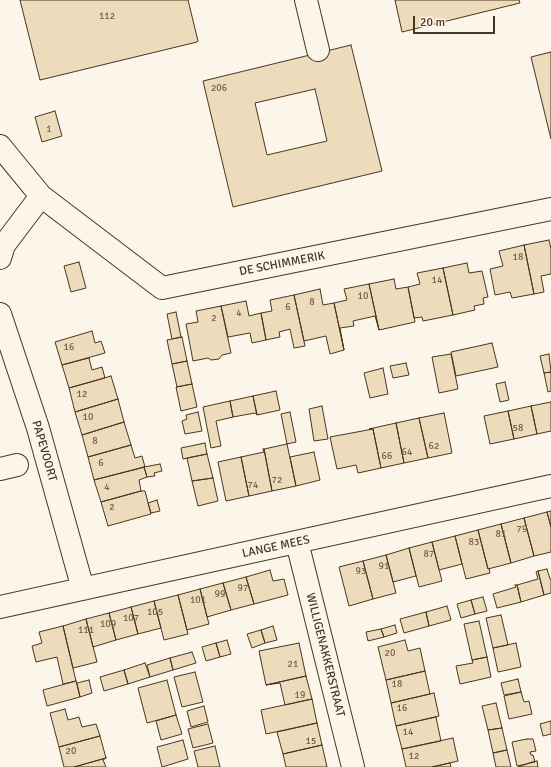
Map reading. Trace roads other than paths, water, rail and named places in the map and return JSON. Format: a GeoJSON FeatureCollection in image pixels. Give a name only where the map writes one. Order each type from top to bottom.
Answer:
{"type":"FeatureCollection","features":[{"type":"Feature","properties":{"kind":"street"},"geometry":{"type":"LineString","coordinates":[[306,0],[318,50]]}},
{"type":"Feature","properties":{"kind":"street"},"geometry":{"type":"LineString","coordinates":[[0,146],[42,196],[4,245],[0,258]]}},
{"type":"Feature","properties":{"kind":"street","name":"DE SCHIMMERIK"},"geometry":{"type":"LineString","coordinates":[[42,196],[162,288],[551,210]]}},
{"type":"Feature","properties":{"kind":"street","name":"PAPEVOORT"},"geometry":{"type":"LineString","coordinates":[[0,314],[38,428],[83,589]]}},
{"type":"Feature","properties":{"kind":"street","name":"LANGE MEES"},"geometry":{"type":"LineString","coordinates":[[0,607],[551,486]]}},
{"type":"Feature","properties":{"kind":"street","name":"WILLIGENAKKERSTRAAT"},"geometry":{"type":"LineString","coordinates":[[297,542],[353,767]]}}]}
